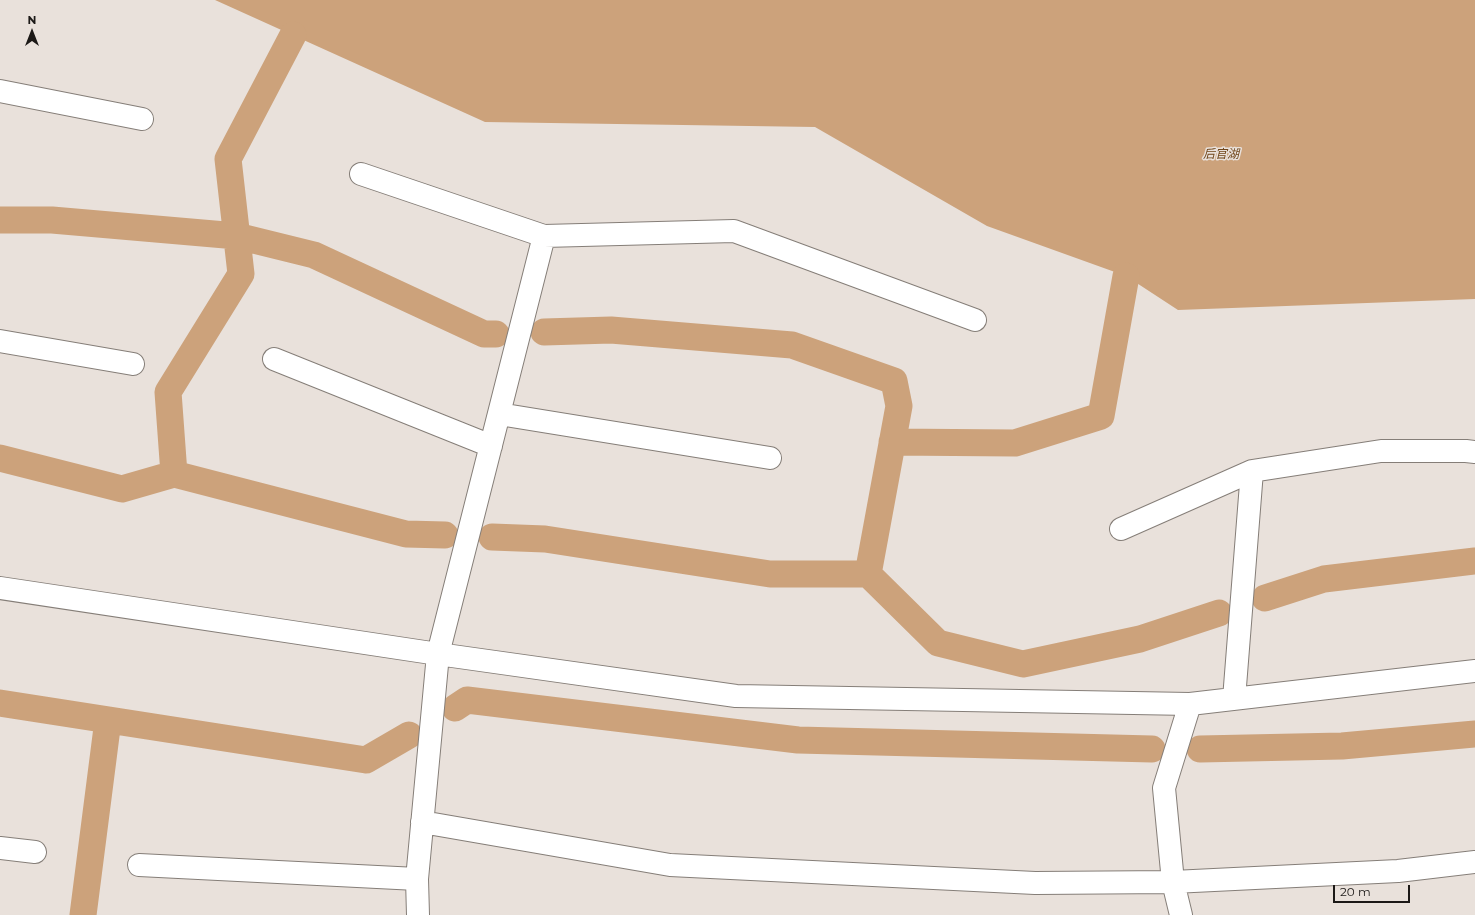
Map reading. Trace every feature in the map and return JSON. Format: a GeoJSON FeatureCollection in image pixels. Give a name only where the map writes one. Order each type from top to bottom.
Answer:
{"type":"FeatureCollection","features":[{"type":"Feature","properties":{"kind":"street"},"geometry":{"type":"LineString","coordinates":[[0,91],[142,119]]}},
{"type":"Feature","properties":{"kind":"street"},"geometry":{"type":"LineString","coordinates":[[361,174],[544,236],[734,231],[975,320]]}},
{"type":"Feature","properties":{"kind":"street"},"geometry":{"type":"LineString","coordinates":[[418,915],[417,879],[438,654],[544,236]]}},
{"type":"Feature","properties":{"kind":"street"},"geometry":{"type":"LineString","coordinates":[[0,341],[133,364]]}},
{"type":"Feature","properties":{"kind":"street"},"geometry":{"type":"LineString","coordinates":[[274,359],[491,446]]}},
{"type":"Feature","properties":{"kind":"street"},"geometry":{"type":"LineString","coordinates":[[499,414],[770,458]]}},
{"type":"Feature","properties":{"kind":"street"},"geometry":{"type":"LineString","coordinates":[[1121,529],[1252,470],[1381,451],[1475,452]]}},
{"type":"Feature","properties":{"kind":"street"},"geometry":{"type":"LineString","coordinates":[[1234,699],[1252,470]]}},
{"type":"Feature","properties":{"kind":"street"},"geometry":{"type":"LineString","coordinates":[[0,588],[438,654],[736,696],[1190,704],[1475,671]]}},
{"type":"Feature","properties":{"kind":"street"},"geometry":{"type":"LineString","coordinates":[[1181,915],[1173,882],[1164,788],[1190,704]]}},
{"type":"Feature","properties":{"kind":"street"},"geometry":{"type":"LineString","coordinates":[[422,822],[670,864],[1035,883],[1173,882],[1398,871],[1475,862]]}},
{"type":"Feature","properties":{"kind":"street"},"geometry":{"type":"LineString","coordinates":[[0,848],[35,852]]}},
{"type":"Feature","properties":{"kind":"street"},"geometry":{"type":"LineString","coordinates":[[139,864],[417,879]]}},
{"type":"Feature","properties":{"kind":"water","name":"后官湖"},"geometry":{"type":"Polygon","coordinates":[[[215,0],[1475,0],[1475,299],[1178,310],[1126,276],[987,226],[815,127],[485,122],[215,0]]]}},
{"type":"Feature","properties":{"kind":"waterway"},"geometry":{"type":"LineString","coordinates":[[174,474],[168,392],[241,274],[228,159],[293,35]]}},
{"type":"Feature","properties":{"kind":"waterway"},"geometry":{"type":"LineString","coordinates":[[0,220],[52,220],[237,236],[314,255],[484,334],[496,334]]}},
{"type":"Feature","properties":{"kind":"waterway"},"geometry":{"type":"LineString","coordinates":[[892,442],[1015,443],[1101,416],[1126,276]]}},
{"type":"Feature","properties":{"kind":"waterway"},"geometry":{"type":"LineString","coordinates":[[544,332],[611,330],[792,345],[894,381],[899,406],[868,574],[938,643],[1023,664],[1140,639],[1219,613]]}},
{"type":"Feature","properties":{"kind":"waterway"},"geometry":{"type":"LineString","coordinates":[[0,458],[122,489],[174,474],[406,534],[445,535]]}},
{"type":"Feature","properties":{"kind":"waterway"},"geometry":{"type":"LineString","coordinates":[[492,537],[545,539],[770,574],[868,574]]}},
{"type":"Feature","properties":{"kind":"waterway"},"geometry":{"type":"LineString","coordinates":[[1265,598],[1324,579],[1475,561]]}},
{"type":"Feature","properties":{"kind":"waterway"},"geometry":{"type":"LineString","coordinates":[[455,708],[467,700],[798,740],[1152,749]]}},
{"type":"Feature","properties":{"kind":"waterway"},"geometry":{"type":"LineString","coordinates":[[0,703],[366,760],[409,735]]}},
{"type":"Feature","properties":{"kind":"waterway"},"geometry":{"type":"LineString","coordinates":[[83,915],[108,720]]}},
{"type":"Feature","properties":{"kind":"waterway"},"geometry":{"type":"LineString","coordinates":[[1200,749],[1342,746],[1475,734]]}}]}
